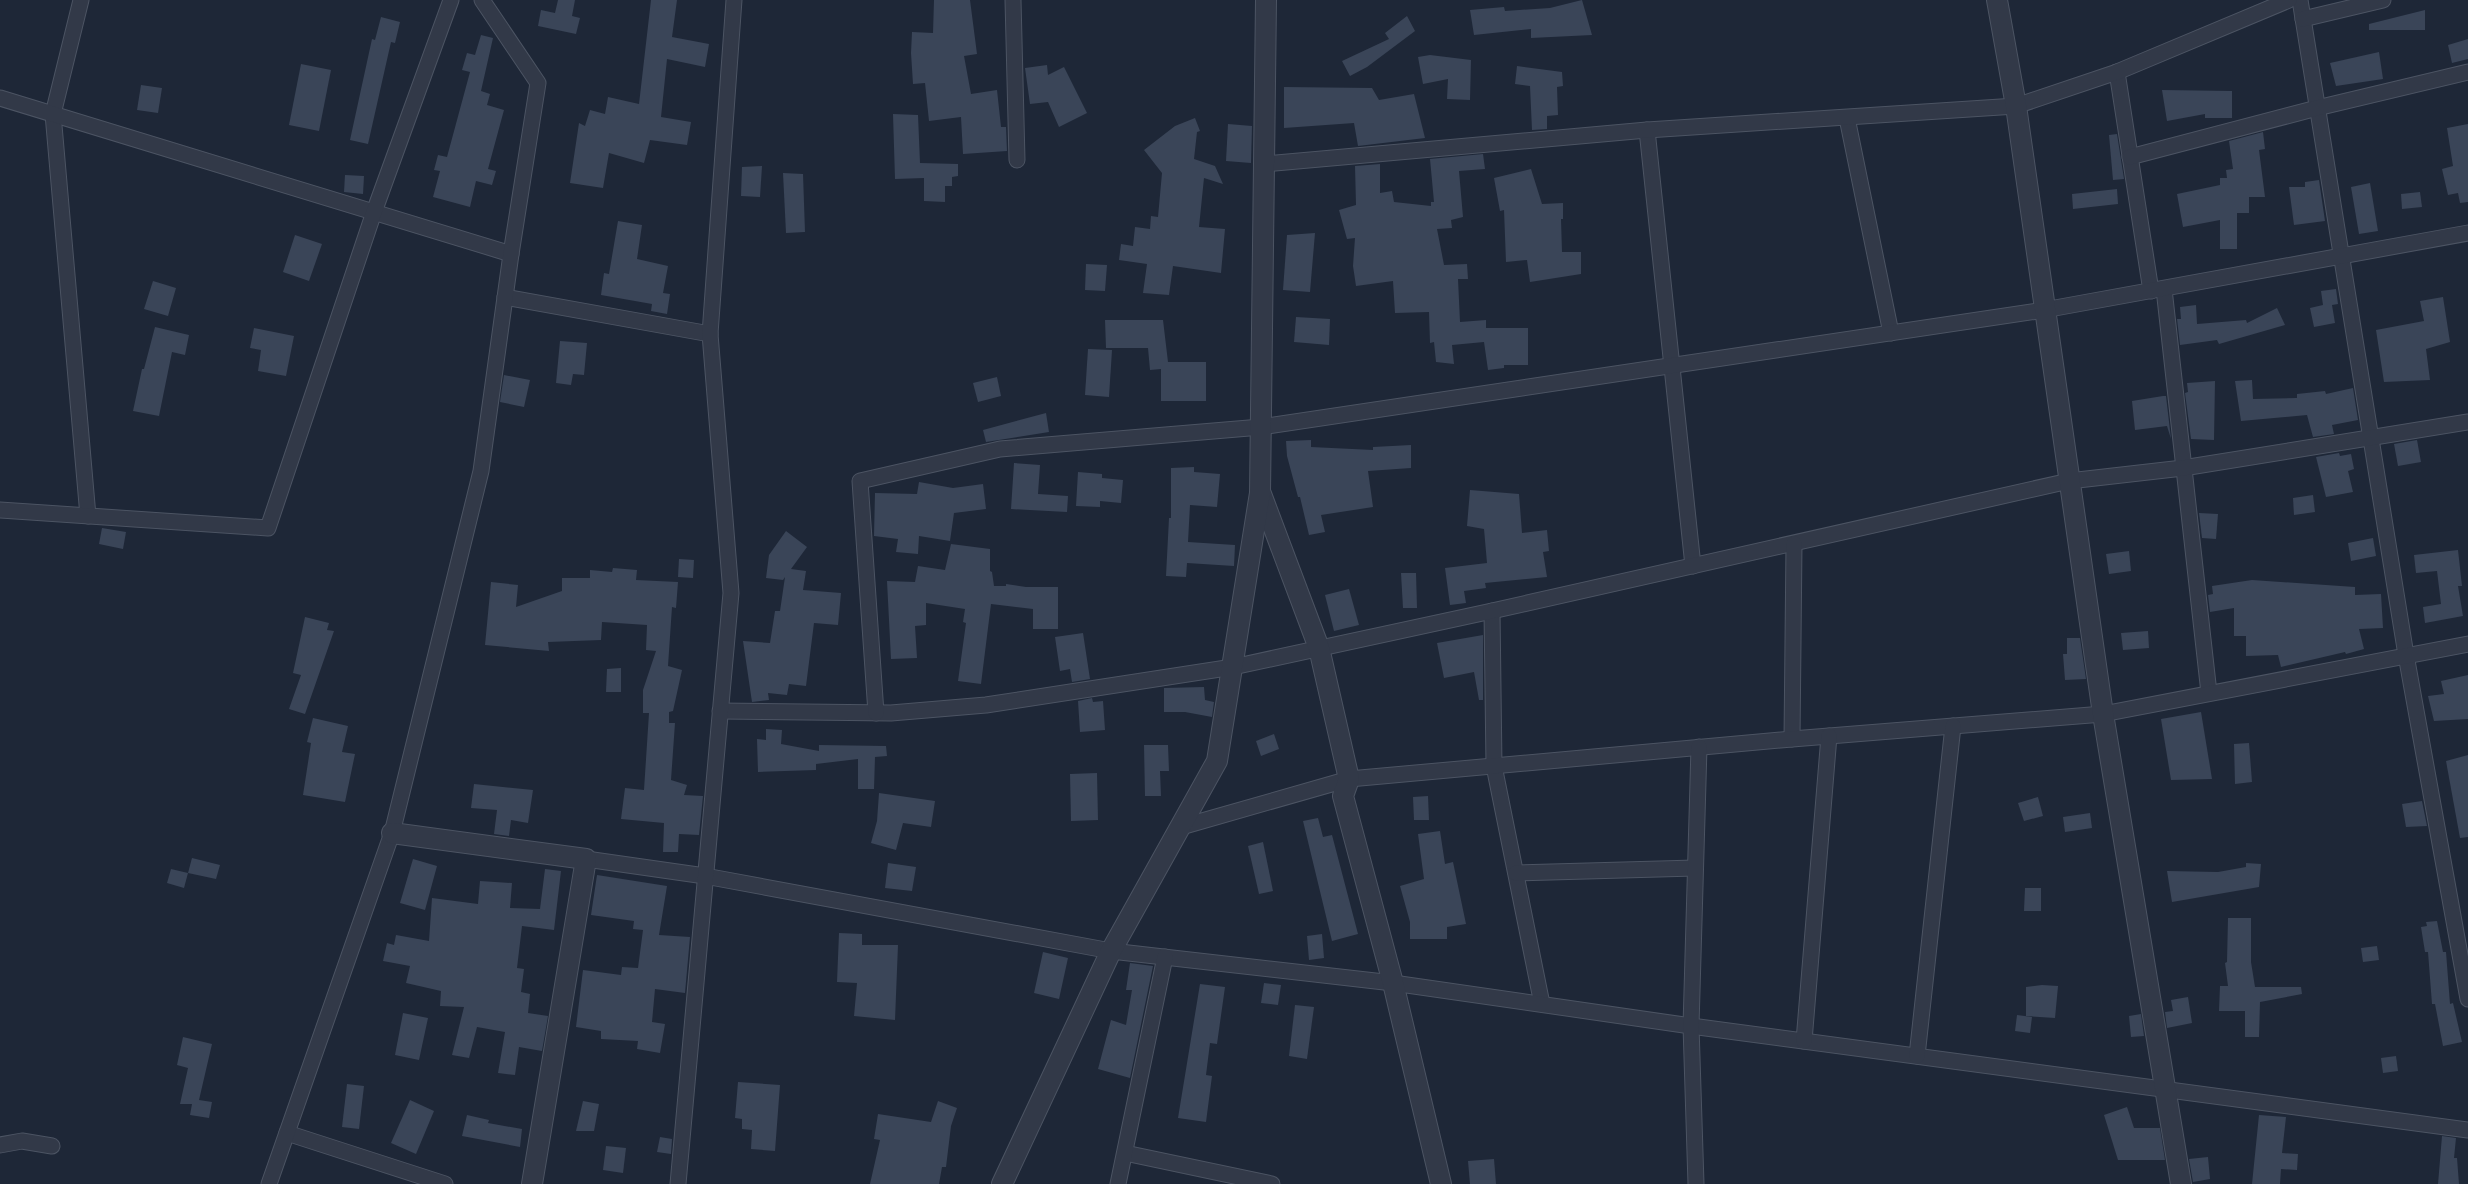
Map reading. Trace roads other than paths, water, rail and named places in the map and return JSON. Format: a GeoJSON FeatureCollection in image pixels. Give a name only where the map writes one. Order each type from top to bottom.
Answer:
{"type":"FeatureCollection","features":[{"type":"Feature","properties":{"kind":"street"},"geometry":{"type":"LineString","coordinates":[[81,0],[53,114],[88,516]]}},
{"type":"Feature","properties":{"kind":"street"},"geometry":{"type":"LineString","coordinates":[[0,510],[268,528],[374,212],[451,0]]}},
{"type":"Feature","properties":{"kind":"street"},"geometry":{"type":"LineString","coordinates":[[269,1184],[392,833],[482,471],[511,254],[538,84],[482,0]]}},
{"type":"Feature","properties":{"kind":"street"},"geometry":{"type":"LineString","coordinates":[[678,1184],[731,593],[710,334],[734,0]]}},
{"type":"Feature","properties":{"kind":"street"},"geometry":{"type":"LineString","coordinates":[[1013,0],[1017,160]]}},
{"type":"Feature","properties":{"kind":"street"},"geometry":{"type":"LineString","coordinates":[[1002,1184],[1111,951],[1217,761],[1260,493],[1266,0]]}},
{"type":"Feature","properties":{"kind":"street"},"geometry":{"type":"LineString","coordinates":[[1996,0],[2016,106],[2103,714],[2181,1184]]}},
{"type":"Feature","properties":{"kind":"street"},"geometry":{"type":"LineString","coordinates":[[1264,164],[1647,130],[2016,106],[2117,72],[2289,0]]}},
{"type":"Feature","properties":{"kind":"street"},"geometry":{"type":"LineString","coordinates":[[2300,0],[2406,655],[2468,999]]}},
{"type":"Feature","properties":{"kind":"street"},"geometry":{"type":"LineString","coordinates":[[2303,19],[2383,0]]}},
{"type":"Feature","properties":{"kind":"street"},"geometry":{"type":"LineString","coordinates":[[2117,72],[2130,157],[2157,290],[2183,468],[2209,693]]}},
{"type":"Feature","properties":{"kind":"street"},"geometry":{"type":"LineString","coordinates":[[2130,157],[2317,108],[2468,72]]}},
{"type":"Feature","properties":{"kind":"street"},"geometry":{"type":"LineString","coordinates":[[0,98],[511,254]]}},
{"type":"Feature","properties":{"kind":"street"},"geometry":{"type":"LineString","coordinates":[[1847,118],[1891,333]]}},
{"type":"Feature","properties":{"kind":"street"},"geometry":{"type":"LineString","coordinates":[[1647,130],[1693,566]]}},
{"type":"Feature","properties":{"kind":"street"},"geometry":{"type":"LineString","coordinates":[[876,713],[860,481],[1000,450],[1261,426],[2044,310],[2468,233]]}},
{"type":"Feature","properties":{"kind":"street"},"geometry":{"type":"LineString","coordinates":[[505,297],[710,334]]}},
{"type":"Feature","properties":{"kind":"street"},"geometry":{"type":"LineString","coordinates":[[720,711],[876,713],[986,705],[1233,667],[2069,481],[2183,468],[2468,422]]}},
{"type":"Feature","properties":{"kind":"street"},"geometry":{"type":"LineString","coordinates":[[1260,493],[1318,648],[1349,779],[1343,796],[1393,983],[1441,1184]]}},
{"type":"Feature","properties":{"kind":"street"},"geometry":{"type":"LineString","coordinates":[[1792,739],[1794,544]]}},
{"type":"Feature","properties":{"kind":"street"},"geometry":{"type":"LineString","coordinates":[[1492,611],[1494,766],[1542,1004]]}},
{"type":"Feature","properties":{"kind":"street"},"geometry":{"type":"LineString","coordinates":[[1181,826],[1349,779],[1699,747],[2103,714],[2468,644]]}},
{"type":"Feature","properties":{"kind":"street"},"geometry":{"type":"LineString","coordinates":[[1917,1056],[1953,726]]}},
{"type":"Feature","properties":{"kind":"street"},"geometry":{"type":"LineString","coordinates":[[1804,1041],[1829,736]]}},
{"type":"Feature","properties":{"kind":"street"},"geometry":{"type":"LineString","coordinates":[[1696,1184],[1691,1026],[1699,747]]}},
{"type":"Feature","properties":{"kind":"street"},"geometry":{"type":"LineString","coordinates":[[392,833],[705,876],[1111,951],[1393,983],[1691,1026],[2468,1130]]}},
{"type":"Feature","properties":{"kind":"street"},"geometry":{"type":"LineString","coordinates":[[532,1184],[586,860]]}},
{"type":"Feature","properties":{"kind":"street"},"geometry":{"type":"LineString","coordinates":[[1516,873],[1695,868]]}},
{"type":"Feature","properties":{"kind":"street"},"geometry":{"type":"LineString","coordinates":[[1118,1184],[1165,957]]}},
{"type":"Feature","properties":{"kind":"street"},"geometry":{"type":"LineString","coordinates":[[287,1133],[445,1184]]}},
{"type":"Feature","properties":{"kind":"street"},"geometry":{"type":"LineString","coordinates":[[0,1145],[22,1141],[52,1146]]}},
{"type":"Feature","properties":{"kind":"street"},"geometry":{"type":"LineString","coordinates":[[1125,1152],[1249,1182],[1272,1184]]}}]}
